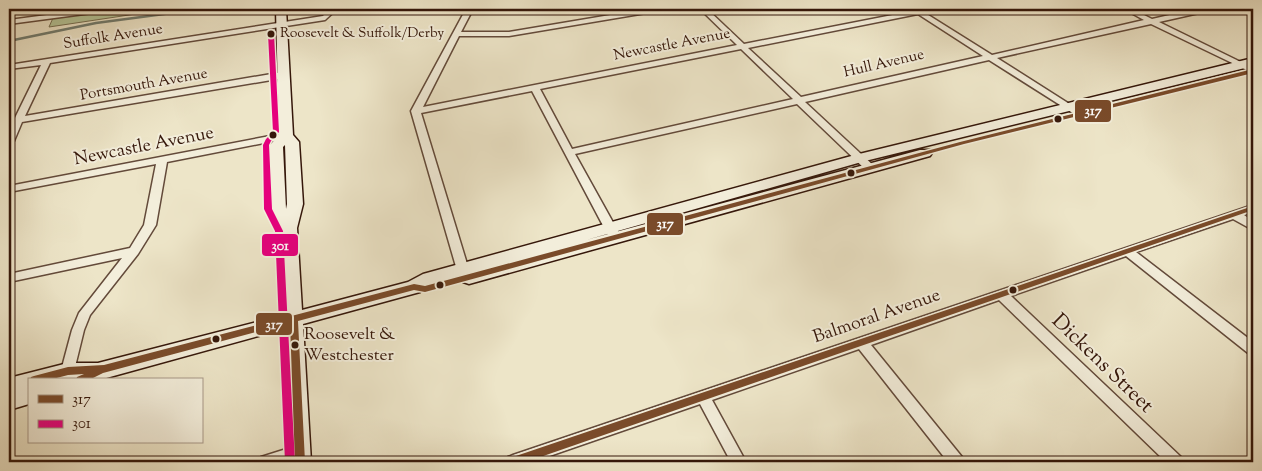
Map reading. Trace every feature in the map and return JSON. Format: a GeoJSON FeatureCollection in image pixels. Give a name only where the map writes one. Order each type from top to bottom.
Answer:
{"type":"FeatureCollection","features":[{"type":"Feature","properties":{"kind":"street"},"geometry":{"type":"LineString","coordinates":[[9,22],[68,12],[107,9]]}},
{"type":"Feature","properties":{"kind":"street"},"geometry":{"type":"LineString","coordinates":[[266,462],[300,457],[290,228],[278,208],[276,146],[286,136],[280,9]]}},
{"type":"Feature","properties":{"kind":"street","name":"Suffolk Avenue"},"geometry":{"type":"LineString","coordinates":[[9,67],[325,18],[333,9]]}},
{"type":"Feature","properties":{"kind":"street"},"geometry":{"type":"LineString","coordinates":[[464,274],[416,110],[468,9]]}},
{"type":"Feature","properties":{"kind":"street"},"geometry":{"type":"LineString","coordinates":[[456,34],[509,34],[658,9]]}},
{"type":"Feature","properties":{"kind":"street"},"geometry":{"type":"LineString","coordinates":[[703,9],[865,163]]}},
{"type":"Feature","properties":{"kind":"street","name":"Newcastle Avenue"},"geometry":{"type":"LineString","coordinates":[[416,110],[917,10],[933,9]]}},
{"type":"Feature","properties":{"kind":"street"},"geometry":{"type":"LineString","coordinates":[[1127,9],[1250,67]]}},
{"type":"Feature","properties":{"kind":"street","name":"Hull Avenue"},"geometry":{"type":"LineString","coordinates":[[570,152],[1205,9]]}},
{"type":"Feature","properties":{"kind":"street"},"geometry":{"type":"LineString","coordinates":[[917,10],[1072,110]]}},
{"type":"Feature","properties":{"kind":"street"},"geometry":{"type":"LineString","coordinates":[[9,141],[46,62]]}},
{"type":"Feature","properties":{"kind":"street"},"geometry":{"type":"LineString","coordinates":[[49,378],[101,370],[414,287],[426,290],[464,274],[865,163],[1250,67]]}},
{"type":"Feature","properties":{"kind":"street","name":"Portsmouth Avenue"},"geometry":{"type":"LineString","coordinates":[[9,122],[283,75]]}},
{"type":"Feature","properties":{"kind":"street"},"geometry":{"type":"LineString","coordinates":[[534,87],[613,232]]}},
{"type":"Feature","properties":{"kind":"street","name":"Newcastle Avenue"},"geometry":{"type":"LineString","coordinates":[[9,189],[286,136]]}},
{"type":"Feature","properties":{"kind":"street"},"geometry":{"type":"LineString","coordinates":[[74,375],[78,330],[85,313],[134,251],[150,225],[162,160]]}},
{"type":"Feature","properties":{"kind":"street","name":"Balmoral Avenue"},"geometry":{"type":"LineString","coordinates":[[516,462],[1253,208]]}},
{"type":"Feature","properties":{"kind":"street"},"geometry":{"type":"LineString","coordinates":[[1234,214],[1253,226]]}},
{"type":"Feature","properties":{"kind":"street"},"geometry":{"type":"LineString","coordinates":[[9,278],[134,251]]}},
{"type":"Feature","properties":{"kind":"street"},"geometry":{"type":"LineString","coordinates":[[1127,251],[1253,349]]}},
{"type":"Feature","properties":{"kind":"street","name":"Dickens Street"},"geometry":{"type":"LineString","coordinates":[[1001,294],[1176,462]]}},
{"type":"Feature","properties":{"kind":"street"},"geometry":{"type":"LineString","coordinates":[[862,342],[957,462]]}},
{"type":"Feature","properties":{"kind":"street"},"geometry":{"type":"LineString","coordinates":[[9,386],[28,381]]}},
{"type":"Feature","properties":{"kind":"street"},"geometry":{"type":"LineString","coordinates":[[9,401],[28,395]]}},
{"type":"Feature","properties":{"kind":"street"},"geometry":{"type":"LineString","coordinates":[[703,397],[739,462]]}},
{"type":"Feature","properties":{"kind":"green space"},"geometry":{"type":"Polygon","coordinates":[[[122,9],[169,9],[49,27],[53,18],[122,9]]]}},
{"type":"Feature","properties":{"kind":"waterway"},"geometry":{"type":"LineString","coordinates":[[9,41],[96,23],[202,9]]}},
{"type":"Feature","properties":{"kind":"transit line","name":"301"},"geometry":{"type":"LineString","coordinates":[[271,34],[276,132],[266,145],[268,209],[279,231],[290,462]]}},
{"type":"Feature","properties":{"kind":"transit line","name":"317"},"geometry":{"type":"LineString","coordinates":[[84,378],[101,370],[414,287],[425,289],[962,143],[1253,71]]}},
{"type":"Feature","properties":{"kind":"transit line","name":"317"},"geometry":{"type":"LineString","coordinates":[[513,462],[1253,208]]}},
{"type":"Feature","properties":{"kind":"transit line","name":"317"},"geometry":{"type":"LineString","coordinates":[[294,319],[300,462]]}},
{"type":"Feature","properties":{"kind":"transit line","name":"317"},"geometry":{"type":"LineString","coordinates":[[42,378],[68,371],[106,369]]}},
{"type":"Feature","properties":{"kind":"place","name":"Roosevelt & Suffolk/Derby"},"geometry":{"type":"Point","coordinates":[271,34]}},
{"type":"Feature","properties":{"kind":"place","name":"Roosevelt & Westchester"},"geometry":{"type":"Point","coordinates":[295,345]}}]}
